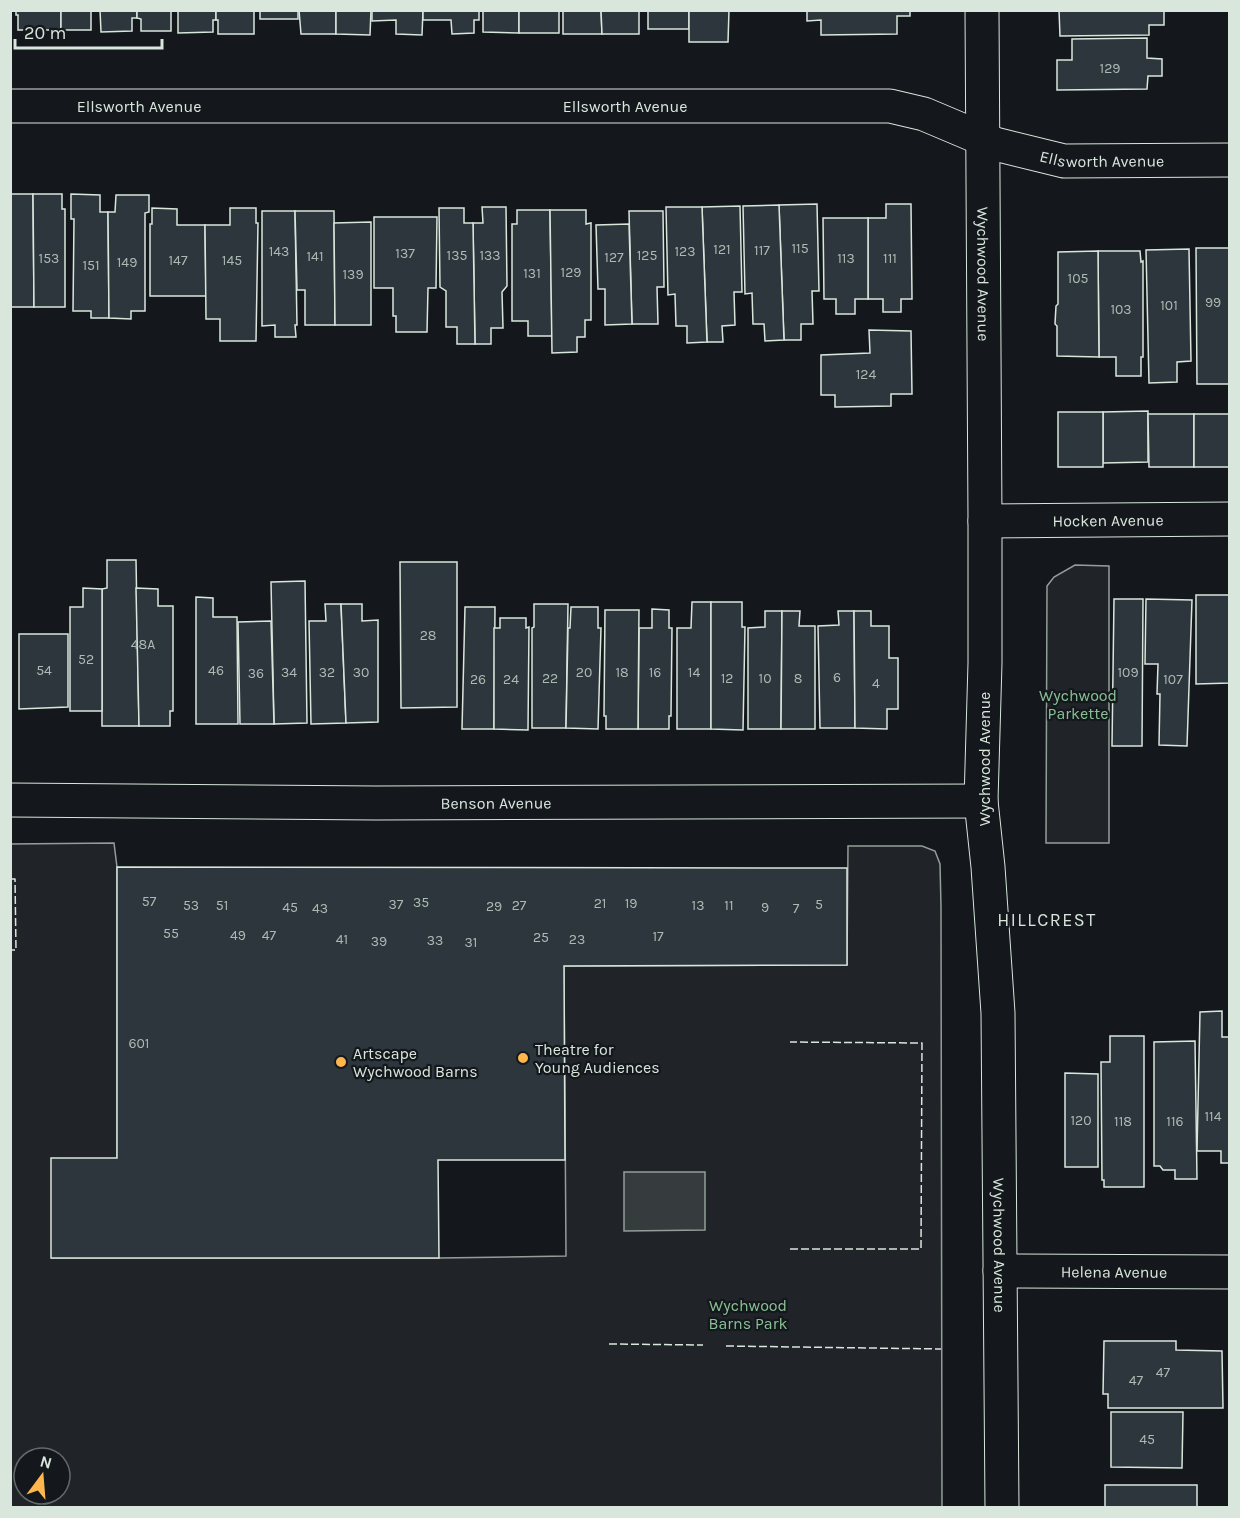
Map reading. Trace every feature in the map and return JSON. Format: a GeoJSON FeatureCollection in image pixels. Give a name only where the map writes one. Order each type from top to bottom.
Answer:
{"type":"FeatureCollection","features":[{"type":"Feature","properties":{"kind":"street","name":"Wychwood Avenue"},"geometry":{"type":"LineString","coordinates":[[982,10],[985,663],[981,801],[998,1013],[1002,1508]]}},
{"type":"Feature","properties":{"kind":"street","name":"Ellsworth Avenue"},"geometry":{"type":"LineString","coordinates":[[10,106],[890,106],[924,114],[983,140],[1041,157],[1064,161],[1230,160]]}},
{"type":"Feature","properties":{"kind":"street","name":"Hocken Avenue"},"geometry":{"type":"LineString","coordinates":[[985,521],[1230,519]]}},
{"type":"Feature","properties":{"kind":"street","name":"Benson Avenue"},"geometry":{"type":"LineString","coordinates":[[10,800],[376,803],[981,801]]}},
{"type":"Feature","properties":{"kind":"street","name":"Helena Avenue"},"geometry":{"type":"LineString","coordinates":[[999,1271],[1230,1272]]}},
{"type":"Feature","properties":{"kind":"green space","name":"Wychwood Parkette"},"geometry":{"type":"Polygon","coordinates":[[[1075,565],[1109,566],[1109,843],[1046,843],[1047,586],[1054,577],[1075,565]]]}},
{"type":"Feature","properties":{"kind":"green space","name":"Wychwood Barns Park"},"geometry":{"type":"Polygon","coordinates":[[[114,843],[117,867],[117,1158],[52,1258],[566,1256],[564,966],[847,965],[848,846],[922,846],[935,851],[940,864],[941,907],[942,1507],[11,1507],[10,844],[114,843]]]}},
{"type":"Feature","properties":{"kind":"shaded area"},"geometry":{"type":"Polygon","coordinates":[[[624,1172],[705,1172],[705,1230],[624,1231],[624,1172]]]}},
{"type":"Feature","properties":{"kind":"building"},"geometry":{"type":"Polygon","coordinates":[[[16,10],[61,10],[61,30],[18,30],[16,10]]]}},
{"type":"Feature","properties":{"kind":"building"},"geometry":{"type":"Polygon","coordinates":[[[61,10],[91,10],[91,30],[61,30],[61,10]]]}},
{"type":"Feature","properties":{"kind":"building"},"geometry":{"type":"Polygon","coordinates":[[[100,10],[137,10],[137,18],[132,18],[132,31],[101,32],[100,10]]]}},
{"type":"Feature","properties":{"kind":"building"},"geometry":{"type":"Polygon","coordinates":[[[137,10],[171,10],[171,31],[141,31],[141,19],[137,18],[137,10]]]}},
{"type":"Feature","properties":{"kind":"building"},"geometry":{"type":"Polygon","coordinates":[[[178,10],[216,10],[213,32],[178,33],[178,10]]]}},
{"type":"Feature","properties":{"kind":"building"},"geometry":{"type":"Polygon","coordinates":[[[216,10],[254,10],[254,34],[218,34],[216,10]]]}},
{"type":"Feature","properties":{"kind":"building"},"geometry":{"type":"Polygon","coordinates":[[[260,10],[298,10],[298,19],[260,19],[260,10]]]}},
{"type":"Feature","properties":{"kind":"building"},"geometry":{"type":"Polygon","coordinates":[[[299,10],[336,10],[336,34],[301,34],[299,10]]]}},
{"type":"Feature","properties":{"kind":"building"},"geometry":{"type":"Polygon","coordinates":[[[336,10],[371,10],[370,35],[336,34],[336,10]]]}},
{"type":"Feature","properties":{"kind":"building"},"geometry":{"type":"Polygon","coordinates":[[[372,10],[423,10],[422,35],[396,34],[396,20],[372,21],[372,10]]]}},
{"type":"Feature","properties":{"kind":"building"},"geometry":{"type":"Polygon","coordinates":[[[423,10],[479,10],[479,20],[474,20],[474,33],[452,34],[451,20],[423,20],[423,10]]]}},
{"type":"Feature","properties":{"kind":"building"},"geometry":{"type":"Polygon","coordinates":[[[483,10],[519,10],[519,33],[483,32],[483,10]]]}},
{"type":"Feature","properties":{"kind":"building"},"geometry":{"type":"Polygon","coordinates":[[[519,10],[559,10],[559,33],[519,33],[519,10]]]}},
{"type":"Feature","properties":{"kind":"building"},"geometry":{"type":"Polygon","coordinates":[[[563,10],[601,10],[602,34],[563,34],[563,10]]]}},
{"type":"Feature","properties":{"kind":"building"},"geometry":{"type":"Polygon","coordinates":[[[601,10],[639,10],[639,34],[602,34],[601,10]]]}},
{"type":"Feature","properties":{"kind":"building"},"geometry":{"type":"Polygon","coordinates":[[[648,10],[689,10],[689,29],[648,29],[648,10]]]}},
{"type":"Feature","properties":{"kind":"building"},"geometry":{"type":"Polygon","coordinates":[[[689,10],[729,10],[728,42],[689,42],[689,10]]]}},
{"type":"Feature","properties":{"kind":"building"},"geometry":{"type":"Polygon","coordinates":[[[807,10],[910,10],[910,16],[897,16],[897,34],[821,35],[821,20],[807,21],[807,10]]]}},
{"type":"Feature","properties":{"kind":"building"},"geometry":{"type":"Polygon","coordinates":[[[1059,10],[1164,10],[1164,25],[1149,25],[1149,35],[1060,36],[1059,10]]]}},
{"type":"Feature","properties":{"kind":"building"},"geometry":{"type":"Polygon","coordinates":[[[1147,38],[1147,58],[1162,59],[1162,76],[1148,76],[1147,89],[1057,90],[1057,60],[1072,60],[1072,39],[1147,38]]]}},
{"type":"Feature","properties":{"kind":"building"},"geometry":{"type":"Polygon","coordinates":[[[10,194],[33,194],[34,307],[10,307],[10,194]]]}},
{"type":"Feature","properties":{"kind":"building"},"geometry":{"type":"Polygon","coordinates":[[[33,194],[62,194],[62,209],[65,209],[65,307],[34,307],[33,194]]]}},
{"type":"Feature","properties":{"kind":"building"},"geometry":{"type":"Polygon","coordinates":[[[71,194],[100,195],[100,212],[108,212],[109,318],[91,318],[91,311],[73,311],[74,219],[71,219],[71,194]]]}},
{"type":"Feature","properties":{"kind":"building"},"geometry":{"type":"Polygon","coordinates":[[[116,195],[149,195],[149,212],[145,213],[145,311],[131,311],[131,319],[109,318],[108,212],[115,212],[116,195]]]}},
{"type":"Feature","properties":{"kind":"building"},"geometry":{"type":"Polygon","coordinates":[[[817,204],[819,291],[812,291],[813,324],[801,324],[801,340],[784,340],[779,205],[817,204]]]}},
{"type":"Feature","properties":{"kind":"building"},"geometry":{"type":"Polygon","coordinates":[[[886,204],[911,204],[912,299],[901,299],[901,312],[883,312],[883,299],[868,299],[868,218],[886,218],[886,204]]]}},
{"type":"Feature","properties":{"kind":"building"},"geometry":{"type":"Polygon","coordinates":[[[779,205],[784,340],[765,341],[764,324],[753,324],[752,293],[745,294],[743,206],[779,205]]]}},
{"type":"Feature","properties":{"kind":"building"},"geometry":{"type":"Polygon","coordinates":[[[740,206],[742,292],[734,292],[735,325],[722,326],[723,342],[707,342],[702,207],[740,206]]]}},
{"type":"Feature","properties":{"kind":"building"},"geometry":{"type":"Polygon","coordinates":[[[482,207],[506,207],[507,286],[502,292],[503,328],[491,328],[491,344],[475,344],[473,223],[483,223],[482,207]]]}},
{"type":"Feature","properties":{"kind":"building"},"geometry":{"type":"Polygon","coordinates":[[[666,207],[702,207],[707,342],[687,343],[687,326],[676,326],[675,294],[668,295],[666,207]]]}},
{"type":"Feature","properties":{"kind":"building"},"geometry":{"type":"Polygon","coordinates":[[[152,208],[177,209],[177,225],[205,225],[206,296],[150,296],[152,208]]]}},
{"type":"Feature","properties":{"kind":"building"},"geometry":{"type":"Polygon","coordinates":[[[230,208],[256,208],[256,223],[258,223],[256,341],[220,341],[220,319],[206,319],[205,225],[230,225],[230,208]]]}},
{"type":"Feature","properties":{"kind":"building"},"geometry":{"type":"Polygon","coordinates":[[[439,208],[464,208],[464,223],[473,223],[475,344],[457,344],[457,327],[446,327],[446,291],[440,287],[439,208]]]}},
{"type":"Feature","properties":{"kind":"building"},"geometry":{"type":"Polygon","coordinates":[[[517,210],[550,210],[552,336],[528,336],[528,321],[512,321],[512,224],[517,224],[517,210]]]}},
{"type":"Feature","properties":{"kind":"building"},"geometry":{"type":"Polygon","coordinates":[[[550,210],[586,210],[586,224],[591,223],[591,320],[585,320],[585,337],[577,337],[577,352],[552,353],[550,210]]]}},
{"type":"Feature","properties":{"kind":"building"},"geometry":{"type":"Polygon","coordinates":[[[262,211],[295,211],[296,337],[275,337],[275,325],[262,326],[262,211]]]}},
{"type":"Feature","properties":{"kind":"building"},"geometry":{"type":"Polygon","coordinates":[[[295,211],[334,211],[335,325],[305,325],[305,290],[297,290],[295,211]]]}},
{"type":"Feature","properties":{"kind":"building"},"geometry":{"type":"Polygon","coordinates":[[[629,211],[663,211],[664,287],[657,287],[658,324],[632,324],[629,211]]]}},
{"type":"Feature","properties":{"kind":"building"},"geometry":{"type":"Polygon","coordinates":[[[374,217],[437,217],[436,288],[428,288],[427,332],[396,332],[396,316],[393,316],[393,288],[374,288],[374,217]]]}},
{"type":"Feature","properties":{"kind":"building"},"geometry":{"type":"Polygon","coordinates":[[[823,218],[868,218],[868,299],[855,299],[855,314],[836,314],[836,299],[824,299],[823,218]]]}},
{"type":"Feature","properties":{"kind":"building"},"geometry":{"type":"Polygon","coordinates":[[[371,222],[371,325],[335,325],[334,223],[371,222]]]}},
{"type":"Feature","properties":{"kind":"building"},"geometry":{"type":"Polygon","coordinates":[[[629,224],[632,324],[605,325],[605,289],[598,289],[596,225],[629,224]]]}},
{"type":"Feature","properties":{"kind":"building"},"geometry":{"type":"Polygon","coordinates":[[[1196,248],[1230,248],[1230,384],[1197,384],[1196,248]]]}},
{"type":"Feature","properties":{"kind":"building"},"geometry":{"type":"Polygon","coordinates":[[[1189,249],[1191,361],[1177,362],[1177,382],[1149,383],[1146,250],[1189,249]]]}},
{"type":"Feature","properties":{"kind":"building"},"geometry":{"type":"Polygon","coordinates":[[[1098,251],[1140,251],[1141,262],[1143,261],[1141,376],[1116,376],[1116,357],[1099,357],[1098,251]]]}},
{"type":"Feature","properties":{"kind":"building"},"geometry":{"type":"Polygon","coordinates":[[[1098,251],[1099,357],[1057,356],[1057,326],[1055,324],[1058,304],[1058,252],[1098,251]]]}},
{"type":"Feature","properties":{"kind":"building"},"geometry":{"type":"Polygon","coordinates":[[[869,330],[911,331],[912,394],[891,394],[891,406],[835,407],[835,395],[821,395],[821,355],[870,353],[869,330]]]}},
{"type":"Feature","properties":{"kind":"building"},"geometry":{"type":"Polygon","coordinates":[[[1148,411],[1148,462],[1103,463],[1103,412],[1148,411]]]}},
{"type":"Feature","properties":{"kind":"building"},"geometry":{"type":"Polygon","coordinates":[[[1058,412],[1103,412],[1103,467],[1058,467],[1058,412]]]}},
{"type":"Feature","properties":{"kind":"building"},"geometry":{"type":"Polygon","coordinates":[[[1148,414],[1194,414],[1194,467],[1149,467],[1148,414]]]}},
{"type":"Feature","properties":{"kind":"building"},"geometry":{"type":"Polygon","coordinates":[[[1194,414],[1230,414],[1230,467],[1194,467],[1194,414]]]}},
{"type":"Feature","properties":{"kind":"building"},"geometry":{"type":"Polygon","coordinates":[[[107,560],[136,560],[139,726],[102,726],[102,589],[107,588],[107,560]]]}},
{"type":"Feature","properties":{"kind":"building"},"geometry":{"type":"Polygon","coordinates":[[[400,562],[457,562],[457,707],[401,708],[400,562]]]}},
{"type":"Feature","properties":{"kind":"building"},"geometry":{"type":"Polygon","coordinates":[[[305,581],[307,723],[274,724],[271,582],[305,581]]]}},
{"type":"Feature","properties":{"kind":"building"},"geometry":{"type":"Polygon","coordinates":[[[83,588],[102,589],[102,711],[70,711],[70,607],[83,607],[83,588]]]}},
{"type":"Feature","properties":{"kind":"building"},"geometry":{"type":"Polygon","coordinates":[[[136,588],[158,589],[158,606],[173,606],[173,711],[170,711],[170,726],[139,726],[136,588]]]}},
{"type":"Feature","properties":{"kind":"building"},"geometry":{"type":"Polygon","coordinates":[[[1196,595],[1230,595],[1230,683],[1196,684],[1196,595]]]}},
{"type":"Feature","properties":{"kind":"building"},"geometry":{"type":"Polygon","coordinates":[[[196,597],[213,598],[213,617],[237,617],[238,724],[196,724],[196,597]]]}},
{"type":"Feature","properties":{"kind":"building"},"geometry":{"type":"Polygon","coordinates":[[[1114,599],[1143,599],[1142,746],[1112,746],[1114,599]]]}},
{"type":"Feature","properties":{"kind":"building"},"geometry":{"type":"Polygon","coordinates":[[[1146,599],[1192,600],[1187,746],[1159,745],[1158,664],[1145,664],[1146,599]]]}},
{"type":"Feature","properties":{"kind":"building"},"geometry":{"type":"Polygon","coordinates":[[[692,602],[711,602],[711,729],[677,729],[677,628],[691,628],[692,602]]]}},
{"type":"Feature","properties":{"kind":"building"},"geometry":{"type":"Polygon","coordinates":[[[711,602],[742,602],[742,627],[745,627],[743,730],[711,729],[711,602]]]}},
{"type":"Feature","properties":{"kind":"building"},"geometry":{"type":"Polygon","coordinates":[[[325,604],[341,604],[346,723],[311,724],[309,621],[326,621],[325,604]]]}},
{"type":"Feature","properties":{"kind":"building"},"geometry":{"type":"Polygon","coordinates":[[[341,604],[362,604],[362,621],[378,620],[378,722],[346,723],[341,604]]]}},
{"type":"Feature","properties":{"kind":"building"},"geometry":{"type":"Polygon","coordinates":[[[534,604],[568,604],[566,728],[532,728],[534,604]]]}},
{"type":"Feature","properties":{"kind":"building"},"geometry":{"type":"Polygon","coordinates":[[[465,607],[495,607],[494,729],[462,729],[465,607]]]}},
{"type":"Feature","properties":{"kind":"building"},"geometry":{"type":"Polygon","coordinates":[[[571,607],[598,607],[598,628],[601,628],[598,729],[566,728],[568,628],[570,628],[571,607]]]}},
{"type":"Feature","properties":{"kind":"building"},"geometry":{"type":"Polygon","coordinates":[[[652,609],[669,610],[669,628],[672,628],[669,729],[638,729],[639,628],[652,628],[652,609]]]}},
{"type":"Feature","properties":{"kind":"building"},"geometry":{"type":"Polygon","coordinates":[[[605,610],[639,610],[638,729],[606,729],[606,716],[604,716],[605,610]]]}},
{"type":"Feature","properties":{"kind":"building"},"geometry":{"type":"Polygon","coordinates":[[[765,611],[782,611],[781,729],[748,729],[748,628],[765,627],[765,611]]]}},
{"type":"Feature","properties":{"kind":"building"},"geometry":{"type":"Polygon","coordinates":[[[782,611],[800,611],[799,626],[815,626],[815,729],[781,729],[782,611]]]}},
{"type":"Feature","properties":{"kind":"building"},"geometry":{"type":"Polygon","coordinates":[[[838,611],[854,611],[855,728],[820,728],[818,626],[839,625],[838,611]]]}},
{"type":"Feature","properties":{"kind":"building"},"geometry":{"type":"Polygon","coordinates":[[[854,611],[871,611],[871,626],[889,626],[889,658],[898,658],[898,709],[887,709],[887,729],[855,728],[854,611]]]}},
{"type":"Feature","properties":{"kind":"building"},"geometry":{"type":"Polygon","coordinates":[[[500,618],[526,618],[526,628],[529,627],[528,730],[494,729],[494,628],[500,628],[500,618]]]}},
{"type":"Feature","properties":{"kind":"building"},"geometry":{"type":"Polygon","coordinates":[[[271,621],[274,724],[240,724],[238,622],[271,621]]]}},
{"type":"Feature","properties":{"kind":"building"},"geometry":{"type":"Polygon","coordinates":[[[19,634],[68,634],[68,707],[19,709],[19,634]]]}},
{"type":"Feature","properties":{"kind":"building","name":"Artscape Wychwood Barns"},"geometry":{"type":"Polygon","coordinates":[[[117,867],[847,868],[847,965],[564,966],[565,1160],[438,1160],[439,1258],[51,1258],[51,1158],[117,1158],[117,867]]]}},
{"type":"Feature","properties":{"kind":"building"},"geometry":{"type":"Polygon","coordinates":[[[1222,1011],[1222,1037],[1230,1037],[1230,1163],[1221,1163],[1221,1151],[1197,1151],[1200,1012],[1222,1011]]]}},
{"type":"Feature","properties":{"kind":"building"},"geometry":{"type":"Polygon","coordinates":[[[1110,1036],[1144,1036],[1144,1187],[1104,1187],[1104,1180],[1102,1180],[1101,1062],[1110,1062],[1110,1036]]]}},
{"type":"Feature","properties":{"kind":"building"},"geometry":{"type":"Polygon","coordinates":[[[1195,1041],[1197,1179],[1175,1179],[1175,1170],[1163,1170],[1160,1166],[1154,1166],[1154,1042],[1195,1041]]]}},
{"type":"Feature","properties":{"kind":"building"},"geometry":{"type":"Polygon","coordinates":[[[1065,1073],[1098,1074],[1098,1167],[1065,1167],[1065,1073]]]}},
{"type":"Feature","properties":{"kind":"building"},"geometry":{"type":"Polygon","coordinates":[[[1104,1341],[1176,1341],[1176,1350],[1222,1351],[1223,1408],[1108,1408],[1108,1394],[1103,1394],[1104,1341]]]}},
{"type":"Feature","properties":{"kind":"building"},"geometry":{"type":"Polygon","coordinates":[[[1111,1412],[1183,1412],[1182,1468],[1111,1467],[1111,1412]]]}},
{"type":"Feature","properties":{"kind":"building"},"geometry":{"type":"Polygon","coordinates":[[[1105,1485],[1197,1485],[1197,1508],[1105,1508],[1105,1485]]]}},
{"type":"Feature","properties":{"kind":"fence"},"geometry":{"type":"LineString","coordinates":[[10,879],[15,879],[16,950],[10,950]]}},
{"type":"Feature","properties":{"kind":"fence"},"geometry":{"type":"LineString","coordinates":[[790,1042],[922,1043],[921,1249],[790,1249]]}},
{"type":"Feature","properties":{"kind":"fence"},"geometry":{"type":"LineString","coordinates":[[609,1344],[703,1345]]}},
{"type":"Feature","properties":{"kind":"fence"},"geometry":{"type":"LineString","coordinates":[[726,1346],[941,1349]]}},
{"type":"Feature","properties":{"kind":"fence"},"geometry":{"type":"LineString","coordinates":[[10,1347],[10,1363]]}},
{"type":"Feature","properties":{"kind":"place","name":"Theatre for Young Audiences"},"geometry":{"type":"Point","coordinates":[523,1058]}},
{"type":"Feature","properties":{"kind":"place","name":"Artscape Wychwood Barns"},"geometry":{"type":"Point","coordinates":[341,1062]}},
{"type":"Feature","properties":{"kind":"district","name":"HILLCREST"},"geometry":{"type":"Point","coordinates":[1047,920]}}]}
